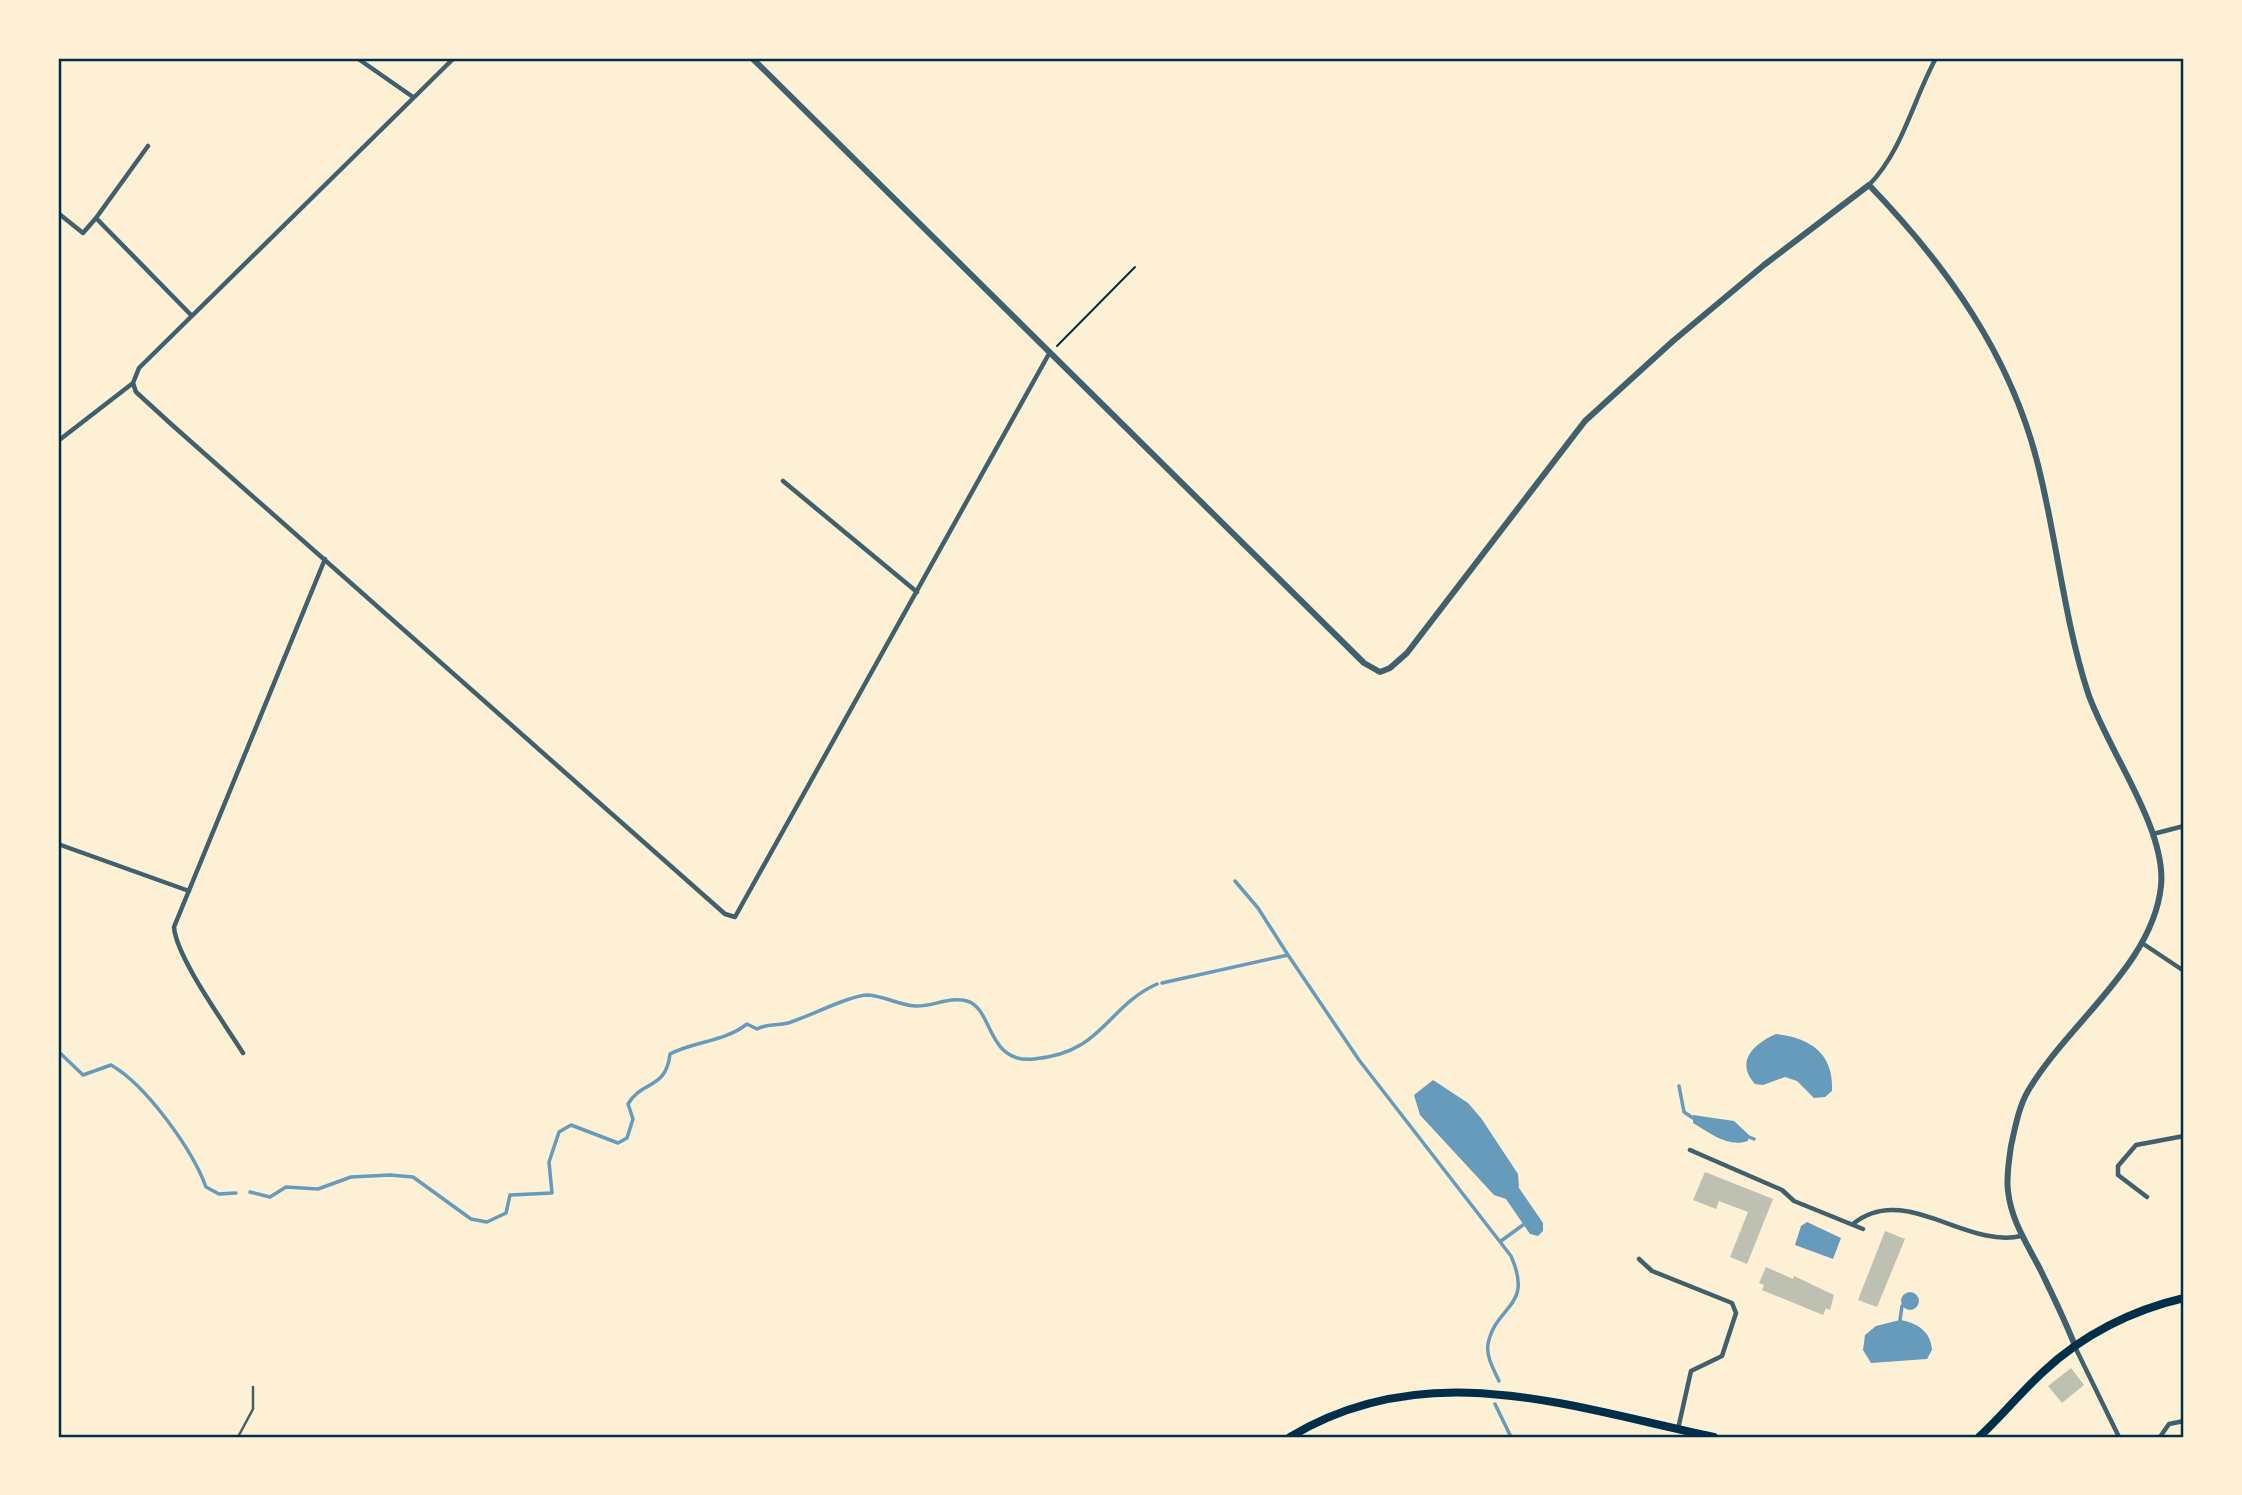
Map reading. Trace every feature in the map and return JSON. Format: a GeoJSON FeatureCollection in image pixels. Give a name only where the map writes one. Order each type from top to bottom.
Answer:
{"type":"FeatureCollection","features":[{"type":"Feature","properties":{"kind":"main road"},"geometry":{"type":"LineString","coordinates":[[1979,1437],[2038,1376],[2075,1346],[2117,1321],[2184,1298]]}},
{"type":"Feature","properties":{"kind":"main road"},"geometry":{"type":"LineString","coordinates":[[1290,1437],[1340,1412],[1388,1398],[1442,1391],[1505,1394],[1714,1437]]}},
{"type":"Feature","properties":{"kind":"street"},"geometry":{"type":"LineString","coordinates":[[357,58],[413,97]]}},
{"type":"Feature","properties":{"kind":"street"},"geometry":{"type":"LineString","coordinates":[[58,441],[133,383],[139,368],[454,58]]}},
{"type":"Feature","properties":{"kind":"street"},"geometry":{"type":"LineString","coordinates":[[752,58],[1364,663],[1374,670],[1385,671],[1406,653],[1585,421],[1744,282],[1869,185],[1883,170],[1936,58]]}},
{"type":"Feature","properties":{"kind":"street"},"geometry":{"type":"LineString","coordinates":[[58,213],[83,233],[148,146]]}},
{"type":"Feature","properties":{"kind":"street"},"geometry":{"type":"LineString","coordinates":[[1869,185],[1928,250],[1961,294],[1991,343],[2011,384],[2038,462],[2089,694],[2153,834],[2160,856],[2161,885],[2152,921],[2141,943],[2027,1093],[2012,1143],[2007,1176],[2008,1194],[2021,1236],[2119,1437]]}},
{"type":"Feature","properties":{"kind":"street"},"geometry":{"type":"LineString","coordinates":[[96,218],[192,316]]}},
{"type":"Feature","properties":{"kind":"street"},"geometry":{"type":"LineString","coordinates":[[133,383],[136,393],[725,915],[735,917],[1050,352]]}},
{"type":"Feature","properties":{"kind":"street"},"geometry":{"type":"LineString","coordinates":[[783,481],[900,581],[917,592]]}},
{"type":"Feature","properties":{"kind":"street"},"geometry":{"type":"LineString","coordinates":[[243,1053],[175,937],[174,927],[325,559]]}},
{"type":"Feature","properties":{"kind":"street"},"geometry":{"type":"LineString","coordinates":[[2153,834],[2184,826]]}},
{"type":"Feature","properties":{"kind":"street"},"geometry":{"type":"LineString","coordinates":[[58,844],[189,891]]}},
{"type":"Feature","properties":{"kind":"street"},"geometry":{"type":"LineString","coordinates":[[2141,943],[2184,971]]}},
{"type":"Feature","properties":{"kind":"street"},"geometry":{"type":"LineString","coordinates":[[2147,1198],[2118,1175],[2118,1166],[2136,1144],[2184,1136]]}},
{"type":"Feature","properties":{"kind":"street"},"geometry":{"type":"LineString","coordinates":[[1690,1150],[1782,1190],[1794,1201],[1863,1229]]}},
{"type":"Feature","properties":{"kind":"street"},"geometry":{"type":"LineString","coordinates":[[1852,1224],[1862,1216],[1903,1210],[1994,1239],[2021,1236]]}},
{"type":"Feature","properties":{"kind":"street"},"geometry":{"type":"LineString","coordinates":[[1639,1259],[1652,1271],[1732,1303],[1736,1313],[1722,1356],[1691,1371],[1677,1429]]}},
{"type":"Feature","properties":{"kind":"street"},"geometry":{"type":"LineString","coordinates":[[2160,1437],[2169,1424],[2184,1421]]}},
{"type":"Feature","properties":{"kind":"lane"},"geometry":{"type":"LineString","coordinates":[[239,1437],[253,1409],[253,1387]]}},
{"type":"Feature","properties":{"kind":"path"},"geometry":{"type":"LineString","coordinates":[[1050,352],[1135,267]]}},
{"type":"Feature","properties":{"kind":"water"},"geometry":{"type":"Polygon","coordinates":[[[1776,1034],[1800,1039],[1818,1050],[1829,1067],[1832,1091],[1825,1097],[1814,1098],[1797,1081],[1785,1077],[1763,1085],[1755,1084],[1747,1068],[1749,1055],[1760,1043],[1776,1034]]]}},
{"type":"Feature","properties":{"kind":"water"},"geometry":{"type":"Polygon","coordinates":[[[1433,1080],[1468,1103],[1481,1118],[1518,1174],[1519,1188],[1543,1223],[1543,1231],[1538,1236],[1530,1234],[1506,1199],[1494,1195],[1420,1115],[1414,1095],[1433,1080]]]}},
{"type":"Feature","properties":{"kind":"water"},"geometry":{"type":"Polygon","coordinates":[[[1693,1115],[1734,1121],[1749,1135],[1748,1141],[1733,1143],[1719,1138],[1693,1123],[1693,1115]]]}},
{"type":"Feature","properties":{"kind":"water"},"geometry":{"type":"Polygon","coordinates":[[[1807,1222],[1841,1238],[1833,1259],[1795,1245],[1801,1226],[1807,1222]]]}},
{"type":"Feature","properties":{"kind":"water"},"geometry":{"type":"Polygon","coordinates":[[[1910,1292],[1917,1294],[1917,1308],[1910,1310],[1903,1308],[1901,1301],[1903,1294],[1910,1292]]]}},
{"type":"Feature","properties":{"kind":"water"},"geometry":{"type":"Polygon","coordinates":[[[1900,1320],[1912,1323],[1926,1333],[1932,1350],[1927,1359],[1871,1363],[1863,1350],[1865,1335],[1876,1326],[1900,1320]]]}},
{"type":"Feature","properties":{"kind":"building"},"geometry":{"type":"Polygon","coordinates":[[[1705,1172],[1773,1199],[1747,1264],[1730,1257],[1748,1212],[1719,1201],[1716,1209],[1693,1200],[1705,1172]]]}},
{"type":"Feature","properties":{"kind":"building"},"geometry":{"type":"Polygon","coordinates":[[[1885,1231],[1905,1239],[1877,1307],[1858,1300],[1885,1231]]]}},
{"type":"Feature","properties":{"kind":"building"},"geometry":{"type":"Polygon","coordinates":[[[1766,1267],[1793,1279],[1794,1276],[1834,1295],[1830,1310],[1826,1308],[1823,1315],[1762,1290],[1764,1285],[1759,1283],[1766,1267]]]}},
{"type":"Feature","properties":{"kind":"building"},"geometry":{"type":"Polygon","coordinates":[[[2071,1368],[2084,1385],[2062,1403],[2048,1386],[2071,1368]]]}},
{"type":"Feature","properties":{"kind":"waterway"},"geometry":{"type":"LineString","coordinates":[[1235,881],[1258,908],[1288,955]]}},
{"type":"Feature","properties":{"kind":"waterway"},"geometry":{"type":"LineString","coordinates":[[1162,983],[1288,955],[1359,1060],[1511,1256],[1517,1273],[1516,1296],[1492,1331],[1488,1344],[1489,1359],[1499,1381]]}},
{"type":"Feature","properties":{"kind":"waterway"},"geometry":{"type":"LineString","coordinates":[[250,1192],[270,1197],[286,1187],[318,1189],[351,1177],[413,1177],[471,1219],[487,1222],[506,1213],[510,1195],[552,1193],[549,1162],[559,1132],[571,1125],[618,1143],[627,1138],[633,1119],[628,1104],[634,1096],[664,1074],[670,1054],[719,1038],[747,1024],[757,1029],[788,1023],[868,995],[915,1006],[960,1000],[976,1006],[999,1045],[1007,1053],[1018,1058],[1034,1059],[1057,1055],[1090,1039],[1126,1005],[1157,984]]}},
{"type":"Feature","properties":{"kind":"waterway"},"geometry":{"type":"LineString","coordinates":[[58,1051],[83,1075],[111,1065],[125,1074],[153,1102],[179,1137],[206,1187],[219,1194],[236,1193]]}},
{"type":"Feature","properties":{"kind":"waterway"},"geometry":{"type":"LineString","coordinates":[[1679,1086],[1684,1112],[1693,1118]]}},
{"type":"Feature","properties":{"kind":"waterway"},"geometry":{"type":"LineString","coordinates":[[1749,1137],[1754,1139]]}},
{"type":"Feature","properties":{"kind":"waterway"},"geometry":{"type":"LineString","coordinates":[[1501,1241],[1523,1225]]}},
{"type":"Feature","properties":{"kind":"waterway"},"geometry":{"type":"LineString","coordinates":[[1900,1320],[1902,1306]]}},
{"type":"Feature","properties":{"kind":"waterway"},"geometry":{"type":"LineString","coordinates":[[1495,1404],[1511,1437]]}}]}
